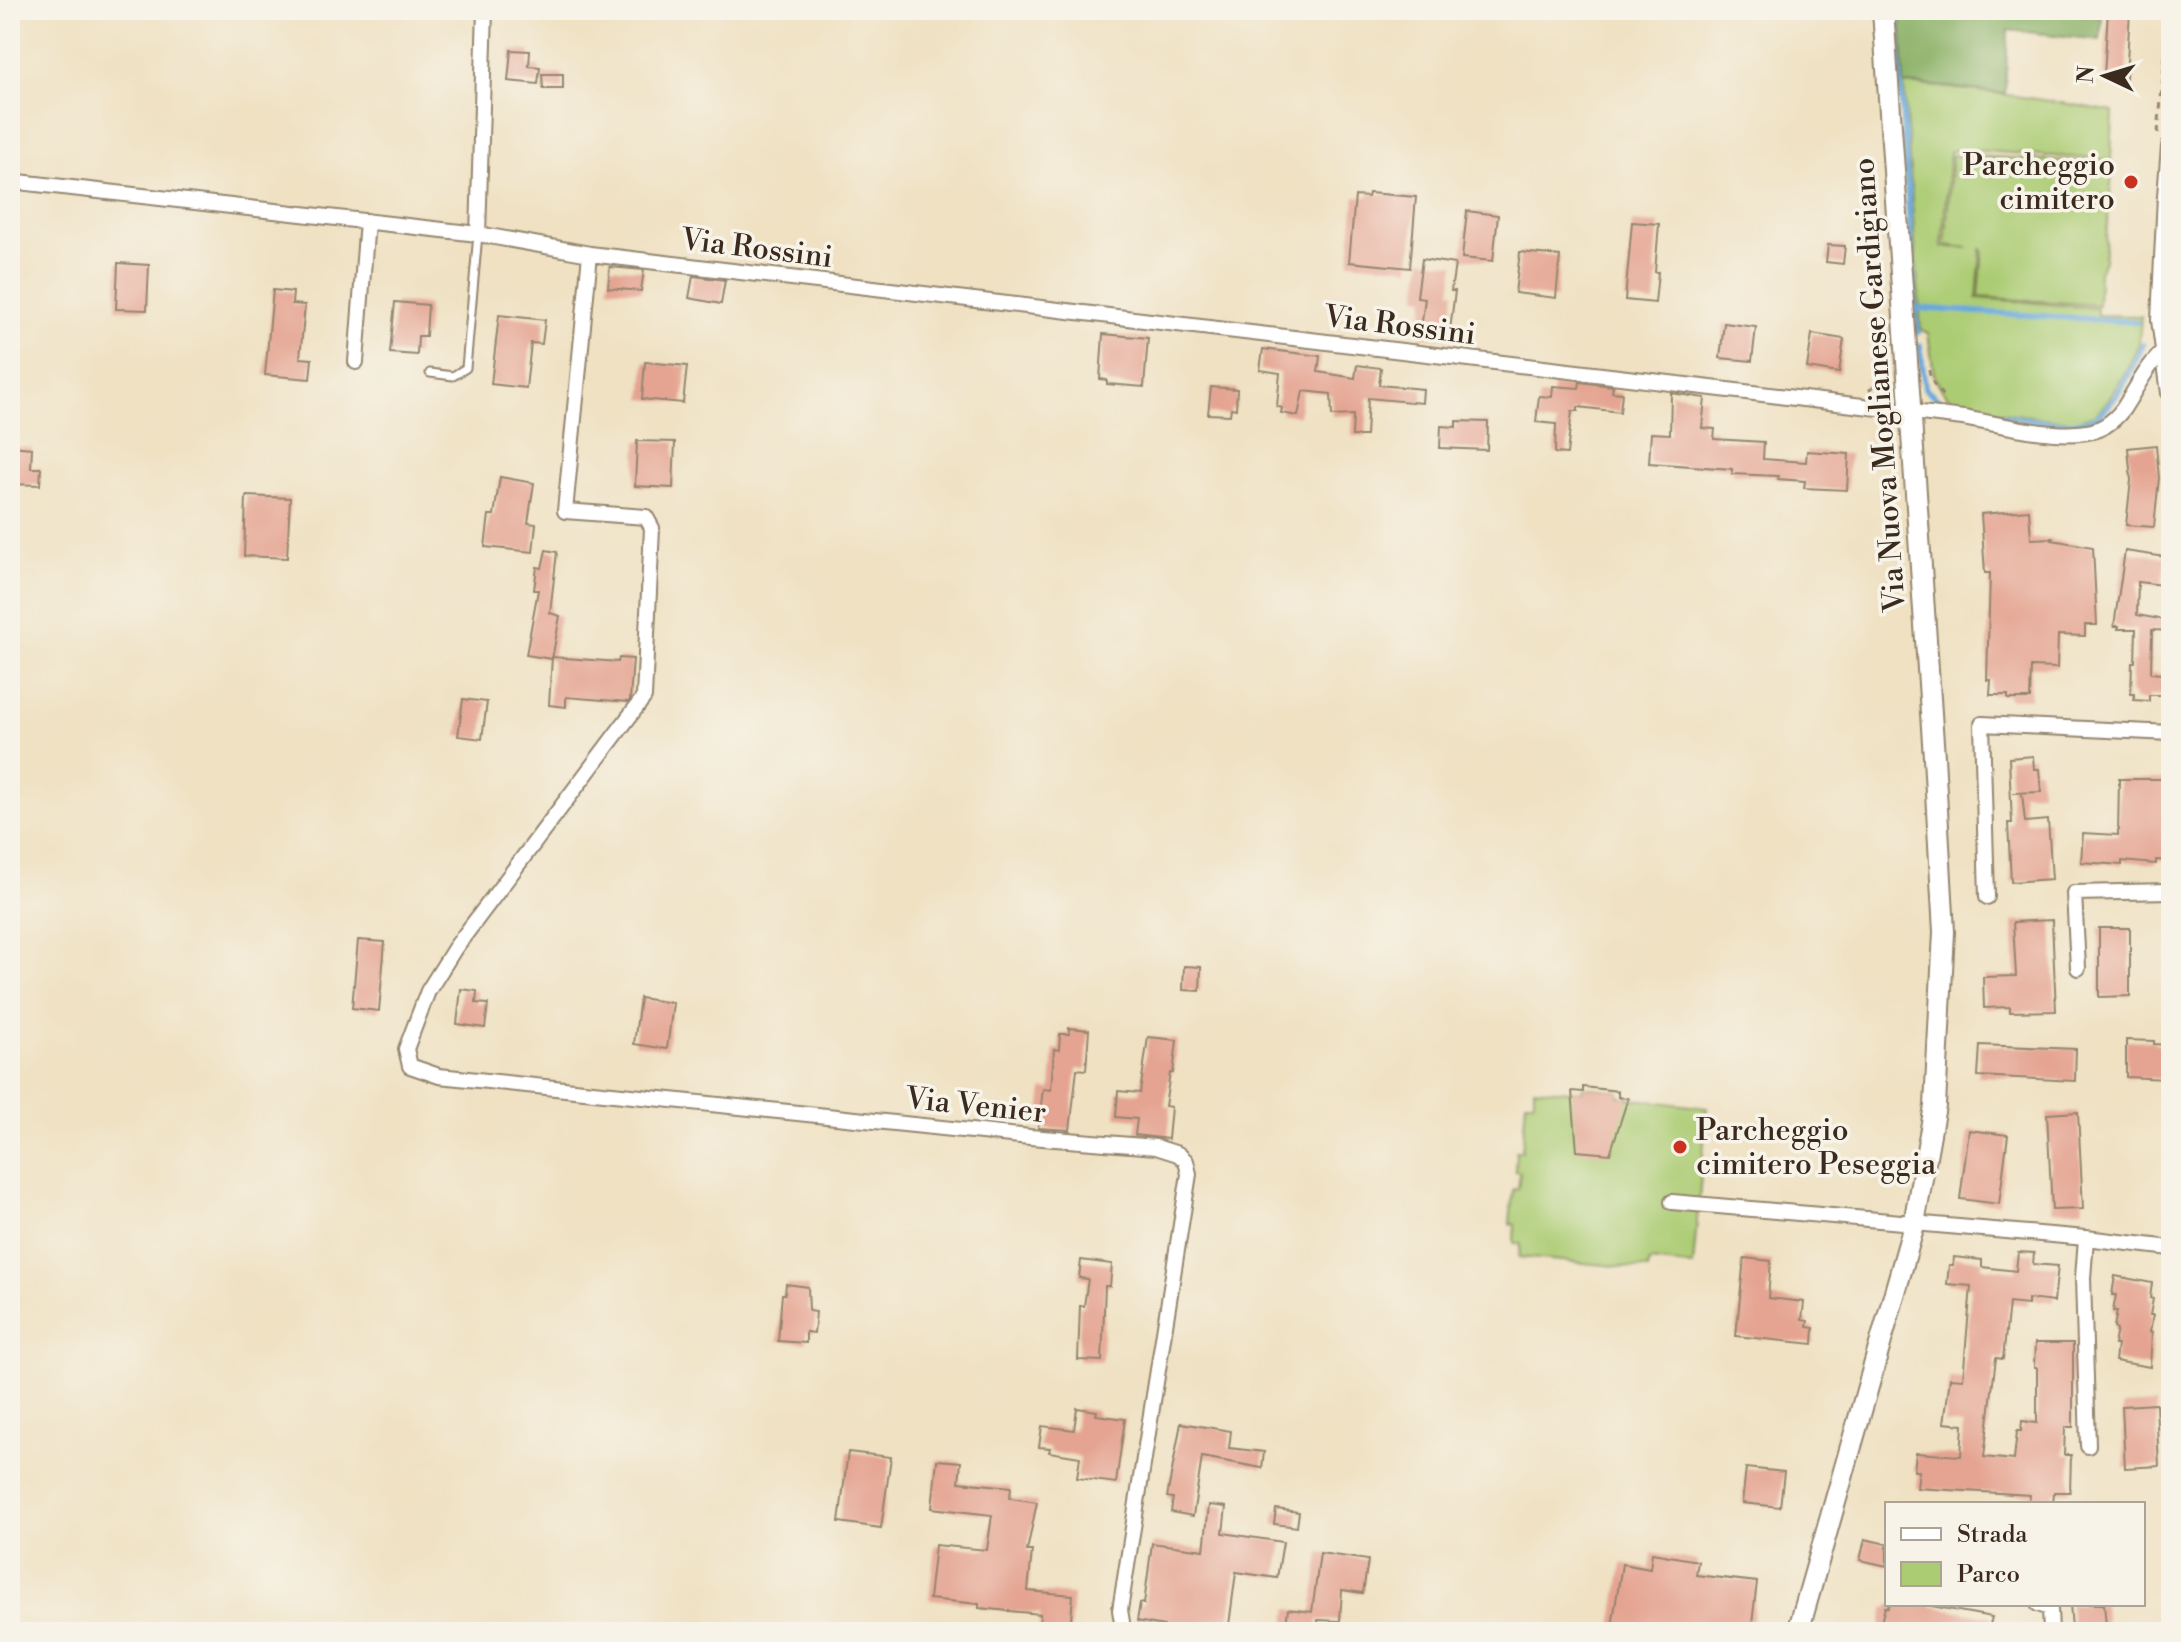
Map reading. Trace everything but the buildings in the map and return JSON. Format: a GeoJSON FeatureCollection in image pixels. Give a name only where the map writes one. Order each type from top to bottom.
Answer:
{"type":"FeatureCollection","features":[{"type":"Feature","properties":{"kind":"main road","name":"Via Nuova Moglianese Gardigiano"},"geometry":{"type":"LineString","coordinates":[[1798,1632],[1914,1223],[1935,1106],[1944,932],[1883,10]]}},
{"type":"Feature","properties":{"kind":"street"},"geometry":{"type":"LineString","coordinates":[[478,234],[485,10]]}},
{"type":"Feature","properties":{"kind":"street"},"geometry":{"type":"LineString","coordinates":[[2171,147],[2166,302],[2161,320],[2171,393]]}},
{"type":"Feature","properties":{"kind":"street","name":"Via Rossini"},"geometry":{"type":"LineString","coordinates":[[10,181],[478,234],[590,254],[2069,433],[2089,432],[2108,425],[2122,411],[2153,360],[2166,349]]}},
{"type":"Feature","properties":{"kind":"street"},"geometry":{"type":"LineString","coordinates":[[356,362],[367,221]]}},
{"type":"Feature","properties":{"kind":"street","name":"Via Venier"},"geometry":{"type":"LineString","coordinates":[[590,254],[565,511],[646,517],[652,528],[644,697],[455,948],[428,991],[406,1049],[410,1066],[439,1076],[1030,1137],[1156,1147],[1178,1154],[1186,1161],[1189,1174],[1120,1610],[1123,1628],[1131,1632]]}},
{"type":"Feature","properties":{"kind":"street"},"geometry":{"type":"LineString","coordinates":[[1987,897],[1982,724],[2171,733]]}},
{"type":"Feature","properties":{"kind":"street"},"geometry":{"type":"LineString","coordinates":[[2078,968],[2074,893],[2171,891]]}},
{"type":"Feature","properties":{"kind":"street"},"geometry":{"type":"LineString","coordinates":[[1672,1202],[2171,1248]]}},
{"type":"Feature","properties":{"kind":"street"},"geometry":{"type":"LineString","coordinates":[[2086,1238],[2083,1278],[2088,1446]]}},
{"type":"Feature","properties":{"kind":"street"},"geometry":{"type":"LineString","coordinates":[[2044,1606],[2050,1608],[2051,1632]]}},
{"type":"Feature","properties":{"kind":"lane"},"geometry":{"type":"LineString","coordinates":[[430,373],[453,376],[466,368],[478,234]]}},
{"type":"Feature","properties":{"kind":"green space"},"geometry":{"type":"Polygon","coordinates":[[[1901,10],[2069,10],[2069,13],[2102,18],[2100,40],[2008,30],[2005,94],[1904,84],[1901,10]]]}},
{"type":"Feature","properties":{"kind":"green space"},"geometry":{"type":"Polygon","coordinates":[[[1904,84],[2008,95],[2113,112],[2111,160],[1950,151],[1942,247],[1969,248],[1945,245],[1952,155],[2113,163],[2104,261],[2099,272],[2098,305],[1979,297],[1981,249],[1977,298],[2097,308],[2097,315],[2141,316],[2139,344],[2126,371],[2095,415],[2075,421],[1976,408],[1953,401],[1941,389],[1934,375],[1928,333],[1921,330],[1904,84]]]}},
{"type":"Feature","properties":{"kind":"green space"},"geometry":{"type":"Polygon","coordinates":[[[1583,1087],[1618,1091],[1619,1097],[1707,1108],[1693,1266],[1650,1261],[1648,1269],[1519,1257],[1521,1244],[1514,1243],[1515,1224],[1510,1224],[1513,1189],[1518,1189],[1520,1172],[1515,1171],[1516,1151],[1522,1151],[1526,1101],[1534,1101],[1534,1088],[1582,1092],[1583,1087]]]}},
{"type":"Feature","properties":{"kind":"waterway"},"geometry":{"type":"LineString","coordinates":[[1896,10],[1915,308],[2136,322]]}},
{"type":"Feature","properties":{"kind":"waterway"},"geometry":{"type":"LineString","coordinates":[[1915,308],[1918,332]]}},
{"type":"Feature","properties":{"kind":"waterway"},"geometry":{"type":"LineString","coordinates":[[1920,345],[1925,388],[1939,400]]}},
{"type":"Feature","properties":{"kind":"waterway"},"geometry":{"type":"LineString","coordinates":[[1952,406],[2051,422],[2088,420],[2100,414],[2113,399],[2143,345]]}},
{"type":"Feature","properties":{"kind":"place","name":"Parcheggio cimitero"},"geometry":{"type":"Point","coordinates":[2131,182]}},
{"type":"Feature","properties":{"kind":"place","name":"Parcheggio cimitero Peseggia"},"geometry":{"type":"Point","coordinates":[1680,1147]}}]}
